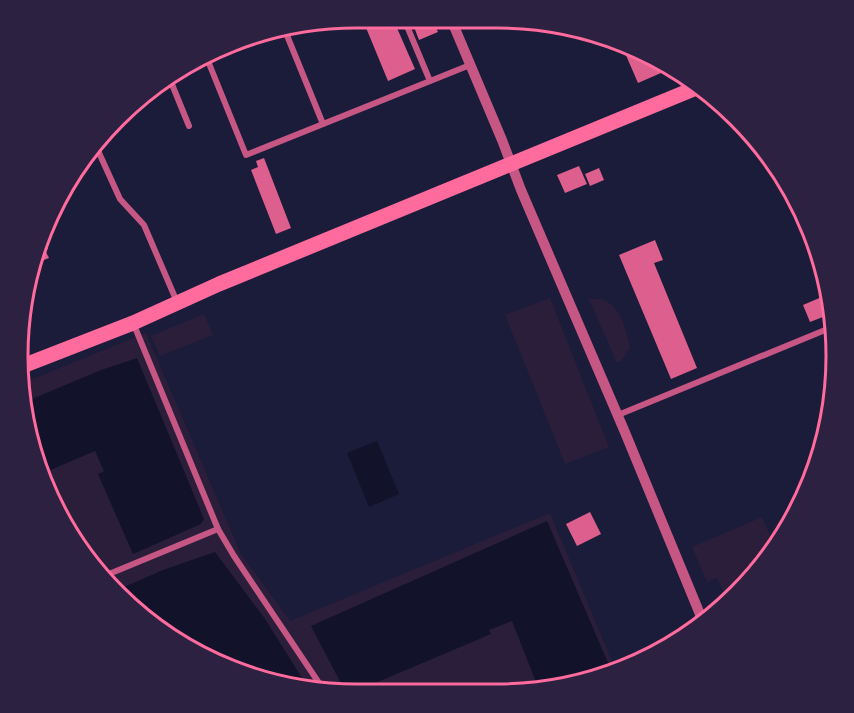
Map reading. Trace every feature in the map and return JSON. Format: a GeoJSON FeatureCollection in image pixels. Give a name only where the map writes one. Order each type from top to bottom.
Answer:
{"type":"FeatureCollection","features":[{"type":"Feature","properties":{"kind":"highway"},"geometry":{"type":"LineString","coordinates":[[28,364],[133,323],[689,91]]}},
{"type":"Feature","properties":{"kind":"street"},"geometry":{"type":"LineString","coordinates":[[408,28],[430,81]]}},
{"type":"Feature","properties":{"kind":"street"},"geometry":{"type":"LineString","coordinates":[[454,28],[700,614]]}},
{"type":"Feature","properties":{"kind":"street"},"geometry":{"type":"LineString","coordinates":[[287,36],[323,124]]}},
{"type":"Feature","properties":{"kind":"street"},"geometry":{"type":"LineString","coordinates":[[209,63],[246,155],[470,65]]}},
{"type":"Feature","properties":{"kind":"street"},"geometry":{"type":"LineString","coordinates":[[172,85],[189,126]]}},
{"type":"Feature","properties":{"kind":"street"},"geometry":{"type":"LineString","coordinates":[[99,153],[120,199],[144,225],[177,303]]}},
{"type":"Feature","properties":{"kind":"street"},"geometry":{"type":"LineString","coordinates":[[133,323],[218,529],[318,682]]}},
{"type":"Feature","properties":{"kind":"street"},"geometry":{"type":"LineString","coordinates":[[618,415],[825,330]]}},
{"type":"Feature","properties":{"kind":"street"},"geometry":{"type":"LineString","coordinates":[[110,573],[218,529]]}},
{"type":"Feature","properties":{"kind":"shaded area"},"geometry":{"type":"Polygon","coordinates":[[[550,298],[609,447],[565,464],[505,315],[550,298]]]}},
{"type":"Feature","properties":{"kind":"shaded area"},"geometry":{"type":"Polygon","coordinates":[[[589,299],[601,299],[610,303],[619,314],[630,348],[617,363],[589,299]]]}},
{"type":"Feature","properties":{"kind":"shaded area"},"geometry":{"type":"Polygon","coordinates":[[[204,314],[213,335],[160,356],[151,336],[204,314]]]}},
{"type":"Feature","properties":{"kind":"shaded area"},"geometry":{"type":"Polygon","coordinates":[[[146,333],[241,554],[290,621],[550,513],[613,664],[561,678],[519,684],[335,684],[272,673],[211,651],[174,629],[140,603],[110,573],[84,539],[62,502],[46,462],[35,420],[29,380],[146,333]]]}},
{"type":"Feature","properties":{"kind":"shaded area"},"geometry":{"type":"Polygon","coordinates":[[[137,358],[204,519],[201,524],[133,554],[98,474],[104,471],[95,451],[49,471],[31,399],[101,370],[137,358]]]}},
{"type":"Feature","properties":{"kind":"shaded area"},"geometry":{"type":"Polygon","coordinates":[[[377,441],[399,494],[369,507],[347,453],[377,441]]]}},
{"type":"Feature","properties":{"kind":"shaded area"},"geometry":{"type":"Polygon","coordinates":[[[762,517],[771,537],[744,573],[724,593],[717,578],[707,582],[692,547],[762,517]]]}},
{"type":"Feature","properties":{"kind":"shaded area"},"geometry":{"type":"Polygon","coordinates":[[[547,521],[609,665],[536,682],[512,621],[489,630],[491,634],[373,684],[341,684],[311,626],[547,521]]]}},
{"type":"Feature","properties":{"kind":"shaded area"},"geometry":{"type":"Polygon","coordinates":[[[215,552],[265,619],[303,680],[251,667],[211,651],[157,617],[124,587],[163,570],[215,552]]]}},
{"type":"Feature","properties":{"kind":"building"},"geometry":{"type":"Polygon","coordinates":[[[366,28],[397,28],[415,69],[388,81],[366,28]]]}},
{"type":"Feature","properties":{"kind":"building"},"geometry":{"type":"Polygon","coordinates":[[[414,28],[436,28],[438,32],[419,40],[414,28]]]}},
{"type":"Feature","properties":{"kind":"building"},"geometry":{"type":"Polygon","coordinates":[[[625,54],[660,71],[661,73],[638,83],[625,54]]]}},
{"type":"Feature","properties":{"kind":"building"},"geometry":{"type":"Polygon","coordinates":[[[264,158],[291,228],[276,234],[251,170],[258,167],[256,161],[264,158]]]}},
{"type":"Feature","properties":{"kind":"building"},"geometry":{"type":"Polygon","coordinates":[[[579,166],[587,184],[565,193],[557,175],[579,166]]]}},
{"type":"Feature","properties":{"kind":"building"},"geometry":{"type":"Polygon","coordinates":[[[599,168],[604,180],[590,186],[585,174],[599,168]]]}},
{"type":"Feature","properties":{"kind":"building"},"geometry":{"type":"Polygon","coordinates":[[[655,240],[663,260],[654,263],[697,368],[671,379],[619,255],[655,240]]]}},
{"type":"Feature","properties":{"kind":"building"},"geometry":{"type":"Polygon","coordinates":[[[820,298],[823,317],[810,322],[803,305],[820,298]]]}},
{"type":"Feature","properties":{"kind":"building"},"geometry":{"type":"Polygon","coordinates":[[[590,512],[601,534],[577,546],[566,524],[590,512]]]}}]}
